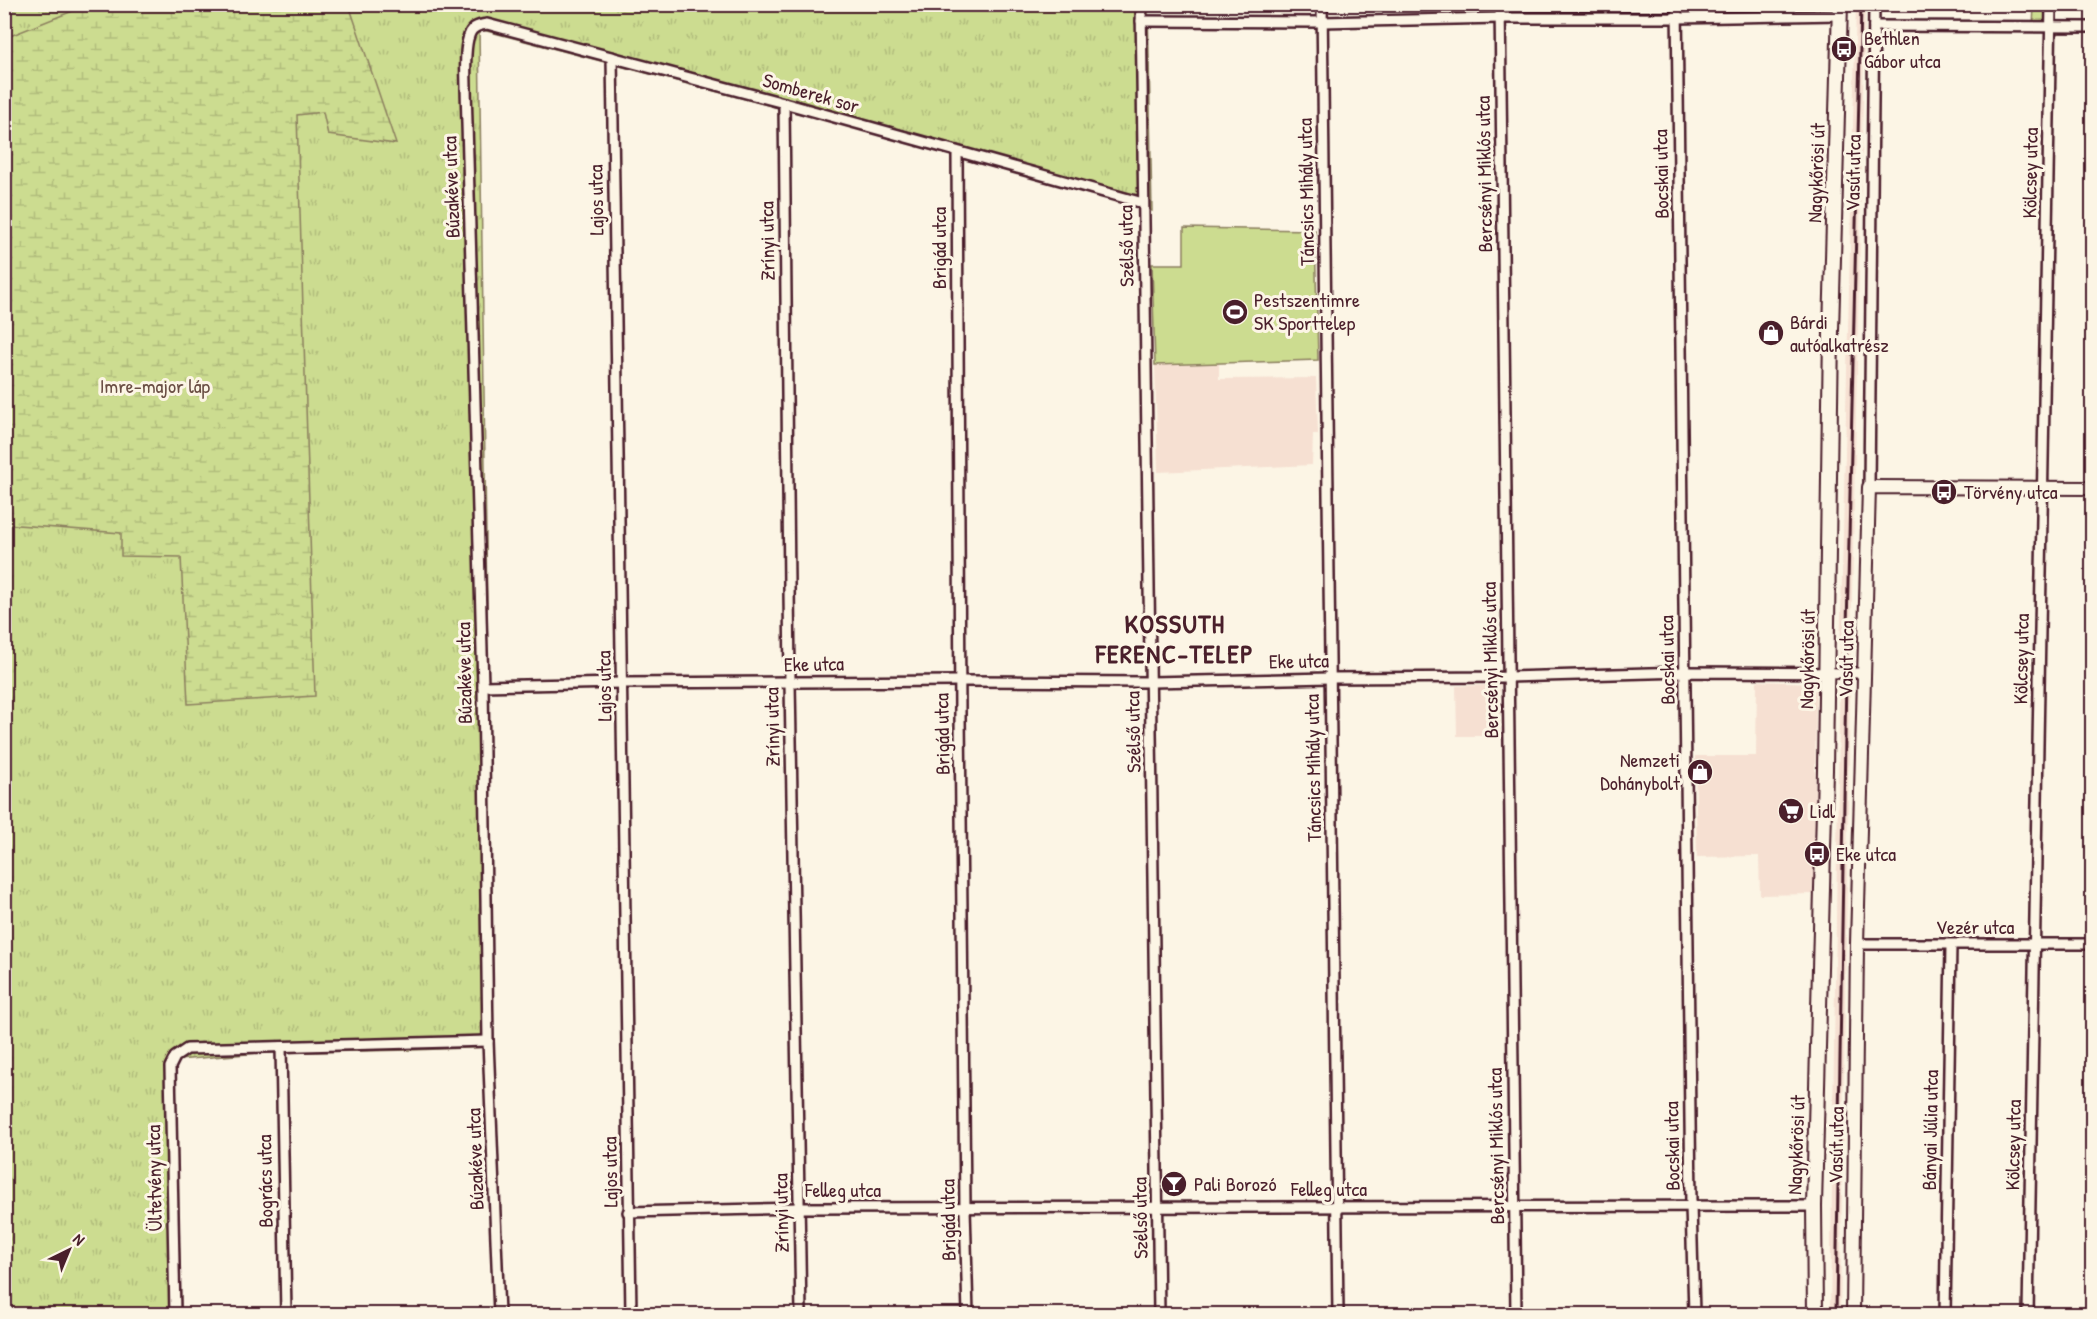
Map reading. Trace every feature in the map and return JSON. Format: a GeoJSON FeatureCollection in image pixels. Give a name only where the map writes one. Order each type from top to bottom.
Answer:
{"type":"FeatureCollection","features":[{"type":"Feature","properties":{"kind":"main road","name":"Nagykőrösi út"},"geometry":{"type":"LineString","coordinates":[[1815,1314],[1814,1206],[1827,672],[1831,331],[1840,10]]}},
{"type":"Feature","properties":{"kind":"street","name":"Szélső utca"},"geometry":{"type":"LineString","coordinates":[[1141,4],[1159,1314]]}},
{"type":"Feature","properties":{"kind":"street","name":"Táncsics Mihály utca"},"geometry":{"type":"LineString","coordinates":[[1322,4],[1338,1314]]}},
{"type":"Feature","properties":{"kind":"street","name":"Bercsényi Miklós utca"},"geometry":{"type":"LineString","coordinates":[[1500,4],[1516,1314]]}},
{"type":"Feature","properties":{"kind":"street","name":"Bocskai utca"},"geometry":{"type":"LineString","coordinates":[[1677,4],[1694,1314]]}},
{"type":"Feature","properties":{"kind":"street","name":"Vasút utca"},"geometry":{"type":"LineString","coordinates":[[1852,1314],[1857,944],[1869,487],[1874,4]]}},
{"type":"Feature","properties":{"kind":"street","name":"Kölcsey utca"},"geometry":{"type":"LineString","coordinates":[[2028,1314],[2051,4]]}},
{"type":"Feature","properties":{"kind":"street"},"geometry":{"type":"LineString","coordinates":[[1141,21],[1322,22],[1500,18],[1677,18],[1840,10]]}},
{"type":"Feature","properties":{"kind":"street","name":"Somberek sor"},"geometry":{"type":"LineString","coordinates":[[471,32],[478,25],[487,24],[784,103],[1143,203]]}},
{"type":"Feature","properties":{"kind":"street"},"geometry":{"type":"LineString","coordinates":[[1874,26],[2092,27]]}},
{"type":"Feature","properties":{"kind":"street","name":"Búzakéve utca"},"geometry":{"type":"LineString","coordinates":[[471,32],[467,55],[466,88],[483,686],[488,1041],[499,1314]]}},
{"type":"Feature","properties":{"kind":"street","name":"Lajos utca"},"geometry":{"type":"LineString","coordinates":[[612,57],[631,1314]]}},
{"type":"Feature","properties":{"kind":"street","name":"Zrínyi utca"},"geometry":{"type":"LineString","coordinates":[[784,103],[790,682],[801,1314]]}},
{"type":"Feature","properties":{"kind":"street","name":"Brigád utca"},"geometry":{"type":"LineString","coordinates":[[957,152],[959,681],[968,1314]]}},
{"type":"Feature","properties":{"kind":"street"},"geometry":{"type":"LineString","coordinates":[[1869,487],[2092,488]]}},
{"type":"Feature","properties":{"kind":"street","name":"Eke utca"},"geometry":{"type":"LineString","coordinates":[[483,686],[622,683],[1150,682],[1685,672],[1865,673]]}},
{"type":"Feature","properties":{"kind":"street","name":"Vezér utca"},"geometry":{"type":"LineString","coordinates":[[1857,944],[2092,945]]}},
{"type":"Feature","properties":{"kind":"street","name":"Bányai Júlia utca"},"geometry":{"type":"LineString","coordinates":[[1945,1314],[1951,945]]}},
{"type":"Feature","properties":{"kind":"street"},"geometry":{"type":"LineString","coordinates":[[281,1047],[488,1041]]}},
{"type":"Feature","properties":{"kind":"street","name":"Ültetvény utca"},"geometry":{"type":"LineString","coordinates":[[175,1314],[170,1067],[175,1057],[186,1049],[281,1047]]}},
{"type":"Feature","properties":{"kind":"street","name":"Bogrács utca"},"geometry":{"type":"LineString","coordinates":[[281,1047],[286,1314]]}},
{"type":"Feature","properties":{"kind":"street","name":"Felleg utca"},"geometry":{"type":"LineString","coordinates":[[628,1212],[799,1208],[1814,1206]]}},
{"type":"Feature","properties":{"kind":"shaded area"},"geometry":{"type":"Polygon","coordinates":[[[1865,4],[1850,683],[1840,1314],[1830,1314],[1840,656],[1856,5],[1865,4]]]}},
{"type":"Feature","properties":{"kind":"shaded area"},"geometry":{"type":"Polygon","coordinates":[[[1219,363],[1219,379],[1316,378],[1318,434],[1313,434],[1312,465],[1158,472],[1155,365],[1219,363]]]}},
{"type":"Feature","properties":{"kind":"shaded area"},"geometry":{"type":"Polygon","coordinates":[[[1757,681],[1816,683],[1814,894],[1760,895],[1759,856],[1697,857],[1695,756],[1756,756],[1757,681]]]}},
{"type":"Feature","properties":{"kind":"shaded area"},"geometry":{"type":"Polygon","coordinates":[[[1500,685],[1500,736],[1457,736],[1456,686],[1500,685]]]}},
{"type":"Feature","properties":{"kind":"green space","name":"Imre-major láp"},"geometry":{"type":"Polygon","coordinates":[[[90,4],[349,5],[396,144],[328,135],[323,112],[297,115],[315,696],[188,704],[181,557],[121,556],[121,533],[5,524],[5,38],[90,4]]]}},
{"type":"Feature","properties":{"kind":"green space"},"geometry":{"type":"Polygon","coordinates":[[[5,5],[1148,5],[1152,211],[1044,178],[479,29],[493,1047],[259,1053],[178,1060],[175,1068],[181,1314],[5,1314],[5,5]]]}},
{"type":"Feature","properties":{"kind":"green space"},"geometry":{"type":"Polygon","coordinates":[[[2034,5],[2051,5],[2050,27],[2033,28],[2034,5]]]}},
{"type":"Feature","properties":{"kind":"green space","name":"Pestszentimre SK Sporttelep"},"geometry":{"type":"Polygon","coordinates":[[[1184,228],[1315,230],[1318,360],[1155,365],[1152,264],[1184,264],[1184,228]]]}},
{"type":"Feature","properties":{"kind":"waterway"},"geometry":{"type":"LineString","coordinates":[[4,12],[24,4]]}},
{"type":"Feature","properties":{"kind":"railway"},"geometry":{"type":"LineString","coordinates":[[1836,1314],[1846,673],[1861,4]]}},
{"type":"Feature","properties":{"kind":"place","name":"Bethlen Gábor utca"},"geometry":{"type":"Point","coordinates":[1844,49]}},
{"type":"Feature","properties":{"kind":"place","name":"Pestszentimre SK Sporttelep"},"geometry":{"type":"Point","coordinates":[1235,312]}},
{"type":"Feature","properties":{"kind":"place","name":"Bárdi autóalkatrész"},"geometry":{"type":"Point","coordinates":[1771,333]}},
{"type":"Feature","properties":{"kind":"place","name":"Törvény utca"},"geometry":{"type":"Point","coordinates":[1944,492]}},
{"type":"Feature","properties":{"kind":"place","name":"Nemzeti Dohánybolt"},"geometry":{"type":"Point","coordinates":[1700,772]}},
{"type":"Feature","properties":{"kind":"place","name":"Lidl"},"geometry":{"type":"Point","coordinates":[1791,811]}},
{"type":"Feature","properties":{"kind":"place","name":"Eke utca"},"geometry":{"type":"Point","coordinates":[1817,854]}},
{"type":"Feature","properties":{"kind":"place","name":"Pali Borozó"},"geometry":{"type":"Point","coordinates":[1174,1184]}},
{"type":"Feature","properties":{"kind":"district","name":"KOSSUTH FERENC-TELEP"},"geometry":{"type":"Point","coordinates":[1175,639]}}]}
